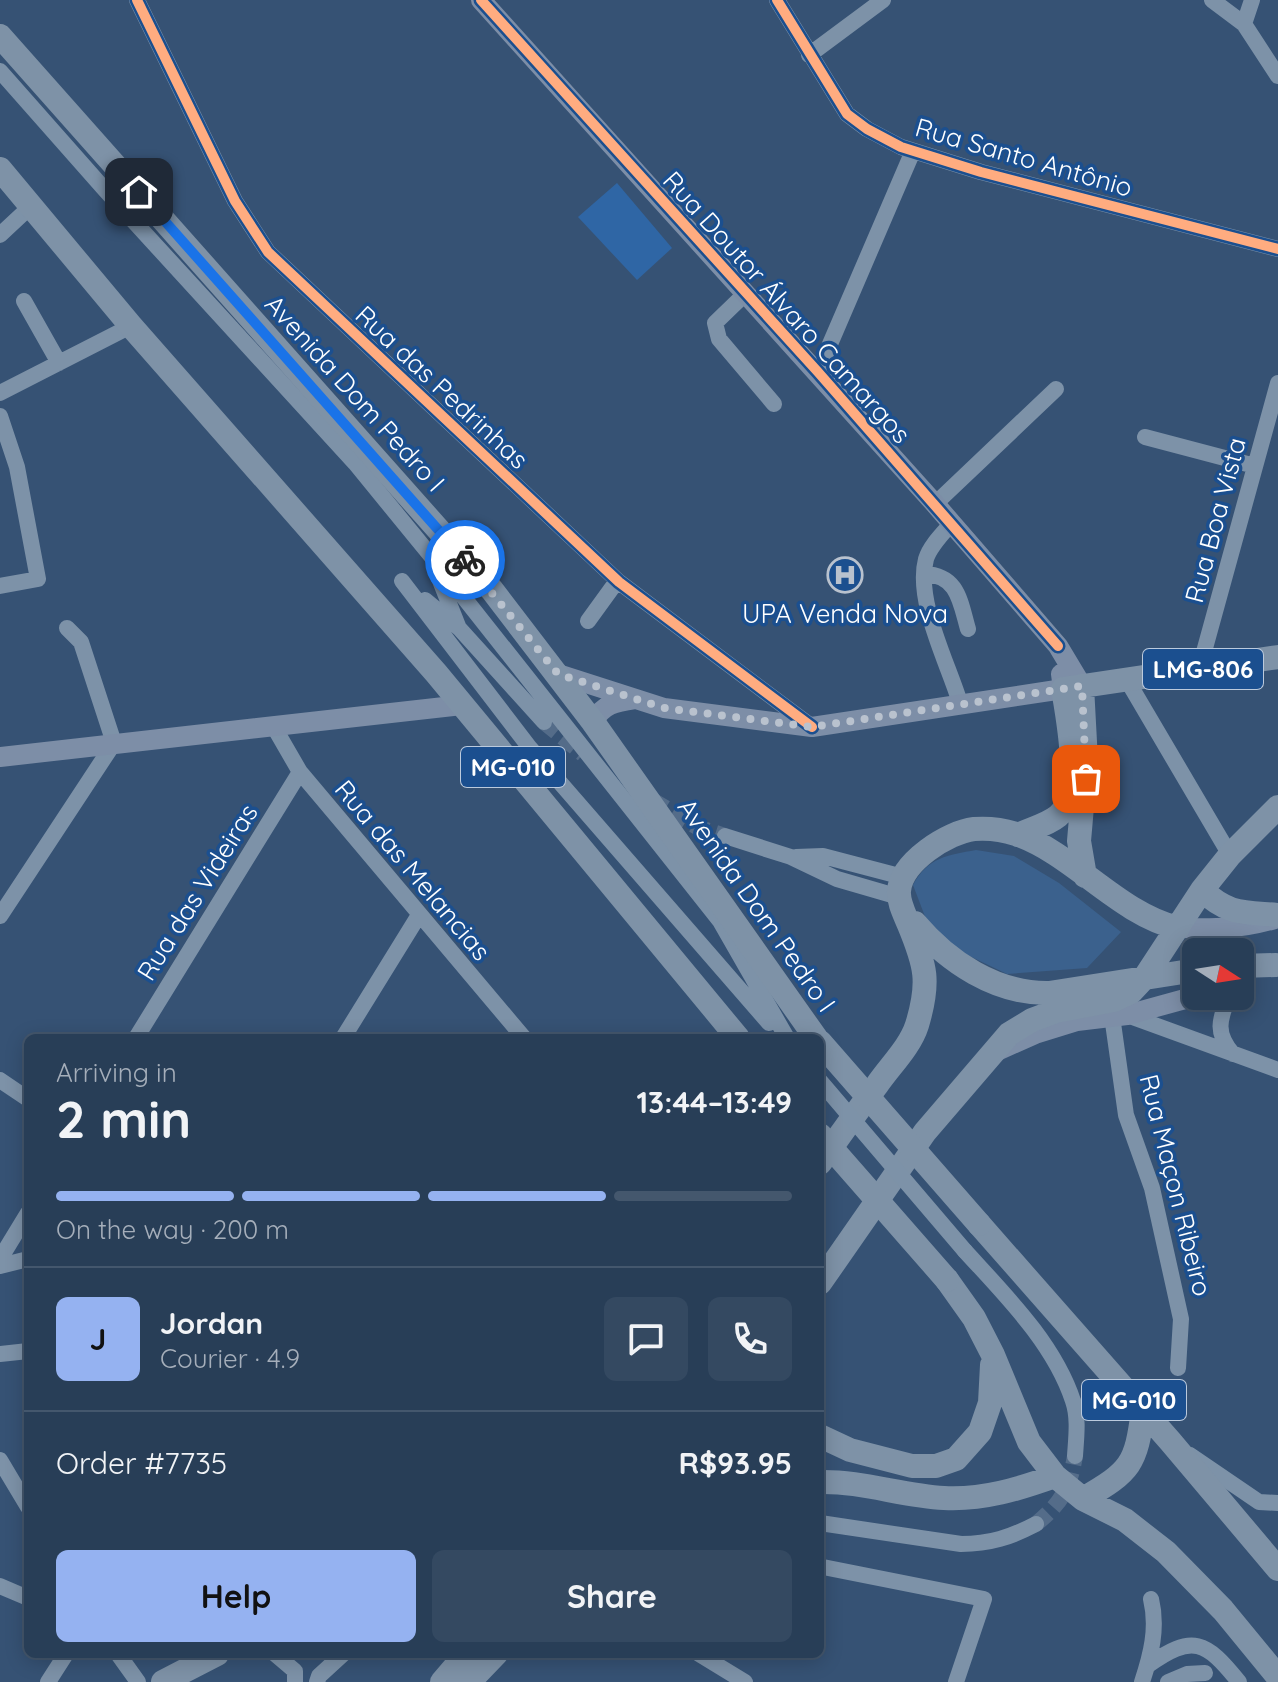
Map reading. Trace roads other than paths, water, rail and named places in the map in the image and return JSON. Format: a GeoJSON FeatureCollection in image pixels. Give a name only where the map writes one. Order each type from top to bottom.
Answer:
{"type":"FeatureCollection","features":[{"type":"Feature","properties":{"kind":"highway","name":"Avenida Dom Pedro I"},"geometry":{"type":"LineString","coordinates":[[0,36],[492,590],[593,722],[813,1034]]}},
{"type":"Feature","properties":{"kind":"highway","name":"MG-010"},"geometry":{"type":"LineString","coordinates":[[0,169],[131,326],[442,681],[735,1034]]}},
{"type":"Feature","properties":{"kind":"highway","name":"LMG-806"},"geometry":{"type":"LineString","coordinates":[[1073,688],[1278,657]]}},
{"type":"Feature","properties":{"kind":"highway","name":"Rua Doutor Álvaro Camargos"},"geometry":{"type":"LineString","coordinates":[[1018,835],[1057,817],[1069,798],[1073,688]]}},
{"type":"Feature","properties":{"kind":"highway","name":"Rua Doutor Álvaro Camargos"},"geometry":{"type":"LineString","coordinates":[[1073,688],[1086,761],[1079,841],[1085,876]]}},
{"type":"Feature","properties":{"kind":"highway"},"geometry":{"type":"LineString","coordinates":[[825,1277],[925,1132],[1009,1034],[1032,1020],[1056,1011],[1114,1000],[1131,992],[1145,977],[1202,890],[1230,855],[1278,807]]}},
{"type":"Feature","properties":{"kind":"highway"},"geometry":{"type":"LineString","coordinates":[[824,1157],[916,1029],[926,991],[925,966],[901,893],[925,852],[948,837],[973,829],[1018,835],[1140,913],[1178,928]]}},
{"type":"Feature","properties":{"kind":"highway"},"geometry":{"type":"LineString","coordinates":[[1202,890],[1217,905],[1233,911],[1278,916]]}},
{"type":"Feature","properties":{"kind":"highway"},"geometry":{"type":"LineString","coordinates":[[901,893],[934,945],[989,980],[1025,993],[1049,993],[1182,972]]}},
{"type":"Feature","properties":{"kind":"highway"},"geometry":{"type":"LineString","coordinates":[[1254,966],[1277,965]]}},
{"type":"Feature","properties":{"kind":"highway","name":"Avenida Dom Pedro I"},"geometry":{"type":"LineString","coordinates":[[824,1047],[1170,1441],[1278,1569]]}},
{"type":"Feature","properties":{"kind":"highway"},"geometry":{"type":"LineString","coordinates":[[824,1140],[947,1280],[974,1318],[1029,1442],[1055,1476],[1083,1499],[1125,1520],[1166,1552],[1223,1610],[1275,1672]]}},
{"type":"Feature","properties":{"kind":"highway"},"geometry":{"type":"LineString","coordinates":[[824,1438],[850,1450],[912,1466],[936,1466],[956,1459],[980,1432],[990,1403],[993,1355]]}},
{"type":"Feature","properties":{"kind":"highway"},"geometry":{"type":"LineString","coordinates":[[1083,1499],[1116,1480],[1131,1464],[1139,1443],[1143,1410]]}},
{"type":"Feature","properties":{"kind":"highway"},"geometry":{"type":"LineString","coordinates":[[824,1483],[944,1498],[1014,1491],[1055,1476]]}},
{"type":"Feature","properties":{"kind":"highway"},"geometry":{"type":"LineString","coordinates":[[163,1682],[209,1658]]}},
{"type":"Feature","properties":{"kind":"highway"},"geometry":{"type":"LineString","coordinates":[[442,1682],[473,1671],[491,1658]]}},
{"type":"Feature","properties":{"kind":"main road","name":"Rua Doutor Álvaro Camargos"},"geometry":{"type":"LineString","coordinates":[[481,0],[818,372],[1058,646],[1073,688]]}},
{"type":"Feature","properties":{"kind":"main road","name":"LMG-806"},"geometry":{"type":"LineString","coordinates":[[558,674],[677,710],[812,727],[1073,688]]}},
{"type":"Feature","properties":{"kind":"main road"},"geometry":{"type":"LineString","coordinates":[[433,709],[442,694],[442,681]]}},
{"type":"Feature","properties":{"kind":"main road"},"geometry":{"type":"LineString","coordinates":[[593,722],[605,707],[635,699]]}},
{"type":"Feature","properties":{"kind":"main road"},"geometry":{"type":"LineString","coordinates":[[0,757],[462,705]]}},
{"type":"Feature","properties":{"kind":"main road"},"geometry":{"type":"LineString","coordinates":[[1178,928],[1227,930],[1252,926],[1278,916]]}},
{"type":"Feature","properties":{"kind":"main road"},"geometry":{"type":"LineString","coordinates":[[1254,974],[1277,965]]}},
{"type":"Feature","properties":{"kind":"main road"},"geometry":{"type":"LineString","coordinates":[[991,1054],[1035,1034],[1077,1021],[1120,1016],[1182,1000]]}},
{"type":"Feature","properties":{"kind":"street","name":"Rua das Pedrinhas"},"geometry":{"type":"LineString","coordinates":[[137,0],[235,201],[268,252],[617,581],[812,727]]}},
{"type":"Feature","properties":{"kind":"street","name":"Rua Santo Antônio"},"geometry":{"type":"LineString","coordinates":[[777,0],[847,114],[867,129],[913,151],[1278,249]]}},
{"type":"Feature","properties":{"kind":"street"},"geometry":{"type":"LineString","coordinates":[[809,55],[883,0]]}},
{"type":"Feature","properties":{"kind":"street"},"geometry":{"type":"LineString","coordinates":[[1212,0],[1244,24],[1278,76]]}},
{"type":"Feature","properties":{"kind":"street"},"geometry":{"type":"LineString","coordinates":[[1244,24],[1252,0]]}},
{"type":"Feature","properties":{"kind":"street"},"geometry":{"type":"LineString","coordinates":[[0,71],[116,203],[355,463],[431,556],[720,921],[783,1034]]}},
{"type":"Feature","properties":{"kind":"street"},"geometry":{"type":"LineString","coordinates":[[818,372],[913,151]]}},
{"type":"Feature","properties":{"kind":"street"},"geometry":{"type":"LineString","coordinates":[[0,235],[31,206]]}},
{"type":"Feature","properties":{"kind":"street"},"geometry":{"type":"LineString","coordinates":[[746,293],[715,323],[715,329],[719,339],[774,404]]}},
{"type":"Feature","properties":{"kind":"street"},"geometry":{"type":"LineString","coordinates":[[24,301],[59,363]]}},
{"type":"Feature","properties":{"kind":"street"},"geometry":{"type":"LineString","coordinates":[[0,393],[131,326]]}},
{"type":"Feature","properties":{"kind":"street","name":"Rua Boa Vista"},"geometry":{"type":"LineString","coordinates":[[1199,670],[1278,383]]}},
{"type":"Feature","properties":{"kind":"street"},"geometry":{"type":"LineString","coordinates":[[935,504],[1056,389]]}},
{"type":"Feature","properties":{"kind":"street"},"geometry":{"type":"LineString","coordinates":[[0,416],[17,467],[38,579],[0,586]]}},
{"type":"Feature","properties":{"kind":"street"},"geometry":{"type":"LineString","coordinates":[[1145,437],[1255,466]]}},
{"type":"Feature","properties":{"kind":"street"},"geometry":{"type":"LineString","coordinates":[[951,524],[927,557],[924,574],[932,622],[960,703]]}},
{"type":"Feature","properties":{"kind":"street"},"geometry":{"type":"LineString","coordinates":[[431,556],[459,628]]}},
{"type":"Feature","properties":{"kind":"street"},"geometry":{"type":"LineString","coordinates":[[924,574],[939,574],[951,583],[968,629]]}},
{"type":"Feature","properties":{"kind":"street"},"geometry":{"type":"LineString","coordinates":[[544,722],[459,628],[402,581],[530,748],[781,1034]]}},
{"type":"Feature","properties":{"kind":"street"},"geometry":{"type":"LineString","coordinates":[[588,621],[617,581]]}},
{"type":"Feature","properties":{"kind":"street"},"geometry":{"type":"LineString","coordinates":[[0,916],[114,743],[81,642],[67,628]]}},
{"type":"Feature","properties":{"kind":"street"},"geometry":{"type":"LineString","coordinates":[[1127,680],[1230,855]]}},
{"type":"Feature","properties":{"kind":"street","name":"Rua das Melancias"},"geometry":{"type":"LineString","coordinates":[[274,727],[300,772],[521,1034]]}},
{"type":"Feature","properties":{"kind":"street","name":"Rua das Videiras"},"geometry":{"type":"LineString","coordinates":[[138,1034],[300,772]]}},
{"type":"Feature","properties":{"kind":"street"},"geometry":{"type":"LineString","coordinates":[[725,836],[791,857],[823,856],[901,893]]}},
{"type":"Feature","properties":{"kind":"street"},"geometry":{"type":"LineString","coordinates":[[345,1034],[419,915]]}},
{"type":"Feature","properties":{"kind":"street"},"geometry":{"type":"LineString","coordinates":[[1225,1010],[1220,1027],[1224,1043],[1234,1055]]}},
{"type":"Feature","properties":{"kind":"street"},"geometry":{"type":"LineString","coordinates":[[1120,1016],[1278,1070]]}},
{"type":"Feature","properties":{"kind":"street","name":"Rua Maçon Ribeiro"},"geometry":{"type":"LineString","coordinates":[[1120,1016],[1126,1115],[1152,1188],[1181,1319],[1178,1368]]}},
{"type":"Feature","properties":{"kind":"street"},"geometry":{"type":"LineString","coordinates":[[774,1017],[808,1034]]}},
{"type":"Feature","properties":{"kind":"street"},"geometry":{"type":"LineString","coordinates":[[0,1080],[24,1096]]}},
{"type":"Feature","properties":{"kind":"street"},"geometry":{"type":"LineString","coordinates":[[824,1086],[1013,1305],[1053,1360],[1074,1402],[1077,1431],[1075,1456]]}},
{"type":"Feature","properties":{"kind":"street"},"geometry":{"type":"LineString","coordinates":[[824,1143],[851,1119]]}},
{"type":"Feature","properties":{"kind":"street"},"geometry":{"type":"LineString","coordinates":[[0,1259],[24,1220]]}},
{"type":"Feature","properties":{"kind":"street"},"geometry":{"type":"LineString","coordinates":[[0,1266],[24,1260]]}},
{"type":"Feature","properties":{"kind":"street"},"geometry":{"type":"LineString","coordinates":[[0,1354],[24,1351]]}},
{"type":"Feature","properties":{"kind":"street"},"geometry":{"type":"LineString","coordinates":[[1170,1441],[1259,1502],[1278,1503]]}},
{"type":"Feature","properties":{"kind":"street"},"geometry":{"type":"LineString","coordinates":[[0,1460],[24,1500]]}},
{"type":"Feature","properties":{"kind":"street"},"geometry":{"type":"LineString","coordinates":[[824,1524],[961,1544],[984,1544],[1011,1537],[1036,1524]]}},
{"type":"Feature","properties":{"kind":"street"},"geometry":{"type":"LineString","coordinates":[[824,1567],[984,1599],[956,1682]]}},
{"type":"Feature","properties":{"kind":"street"},"geometry":{"type":"LineString","coordinates":[[0,1586],[24,1596]]}},
{"type":"Feature","properties":{"kind":"street"},"geometry":{"type":"LineString","coordinates":[[1145,1674],[1154,1635],[1155,1615],[1151,1599]]}},
{"type":"Feature","properties":{"kind":"street"},"geometry":{"type":"LineString","coordinates":[[1145,1674],[1169,1650],[1201,1646],[1217,1655],[1239,1682]]}},
{"type":"Feature","properties":{"kind":"street"},"geometry":{"type":"LineString","coordinates":[[48,1682],[63,1658]]}},
{"type":"Feature","properties":{"kind":"street"},"geometry":{"type":"LineString","coordinates":[[121,1658],[138,1682]]}},
{"type":"Feature","properties":{"kind":"street"},"geometry":{"type":"LineString","coordinates":[[280,1658],[295,1671],[295,1682]]}},
{"type":"Feature","properties":{"kind":"street"},"geometry":{"type":"LineString","coordinates":[[317,1682],[319,1676],[339,1658]]}},
{"type":"Feature","properties":{"kind":"street"},"geometry":{"type":"LineString","coordinates":[[706,1658],[745,1682]]}},
{"type":"Feature","properties":{"kind":"street"},"geometry":{"type":"LineString","coordinates":[[1168,1682],[1187,1674],[1205,1673]]}},
{"type":"Feature","properties":{"kind":"tunnel"},"geometry":{"type":"LineString","coordinates":[[544,722],[583,754]]}},
{"type":"Feature","properties":{"kind":"tunnel"},"geometry":{"type":"LineString","coordinates":[[652,800],[697,827],[725,836]]}},
{"type":"Feature","properties":{"kind":"tunnel"},"geometry":{"type":"LineString","coordinates":[[1036,1524],[1063,1494],[1075,1456]]}},
{"type":"Feature","properties":{"kind":"place","name":"UPA Venda Nova"},"geometry":{"type":"Point","coordinates":[845,575]}}]}
